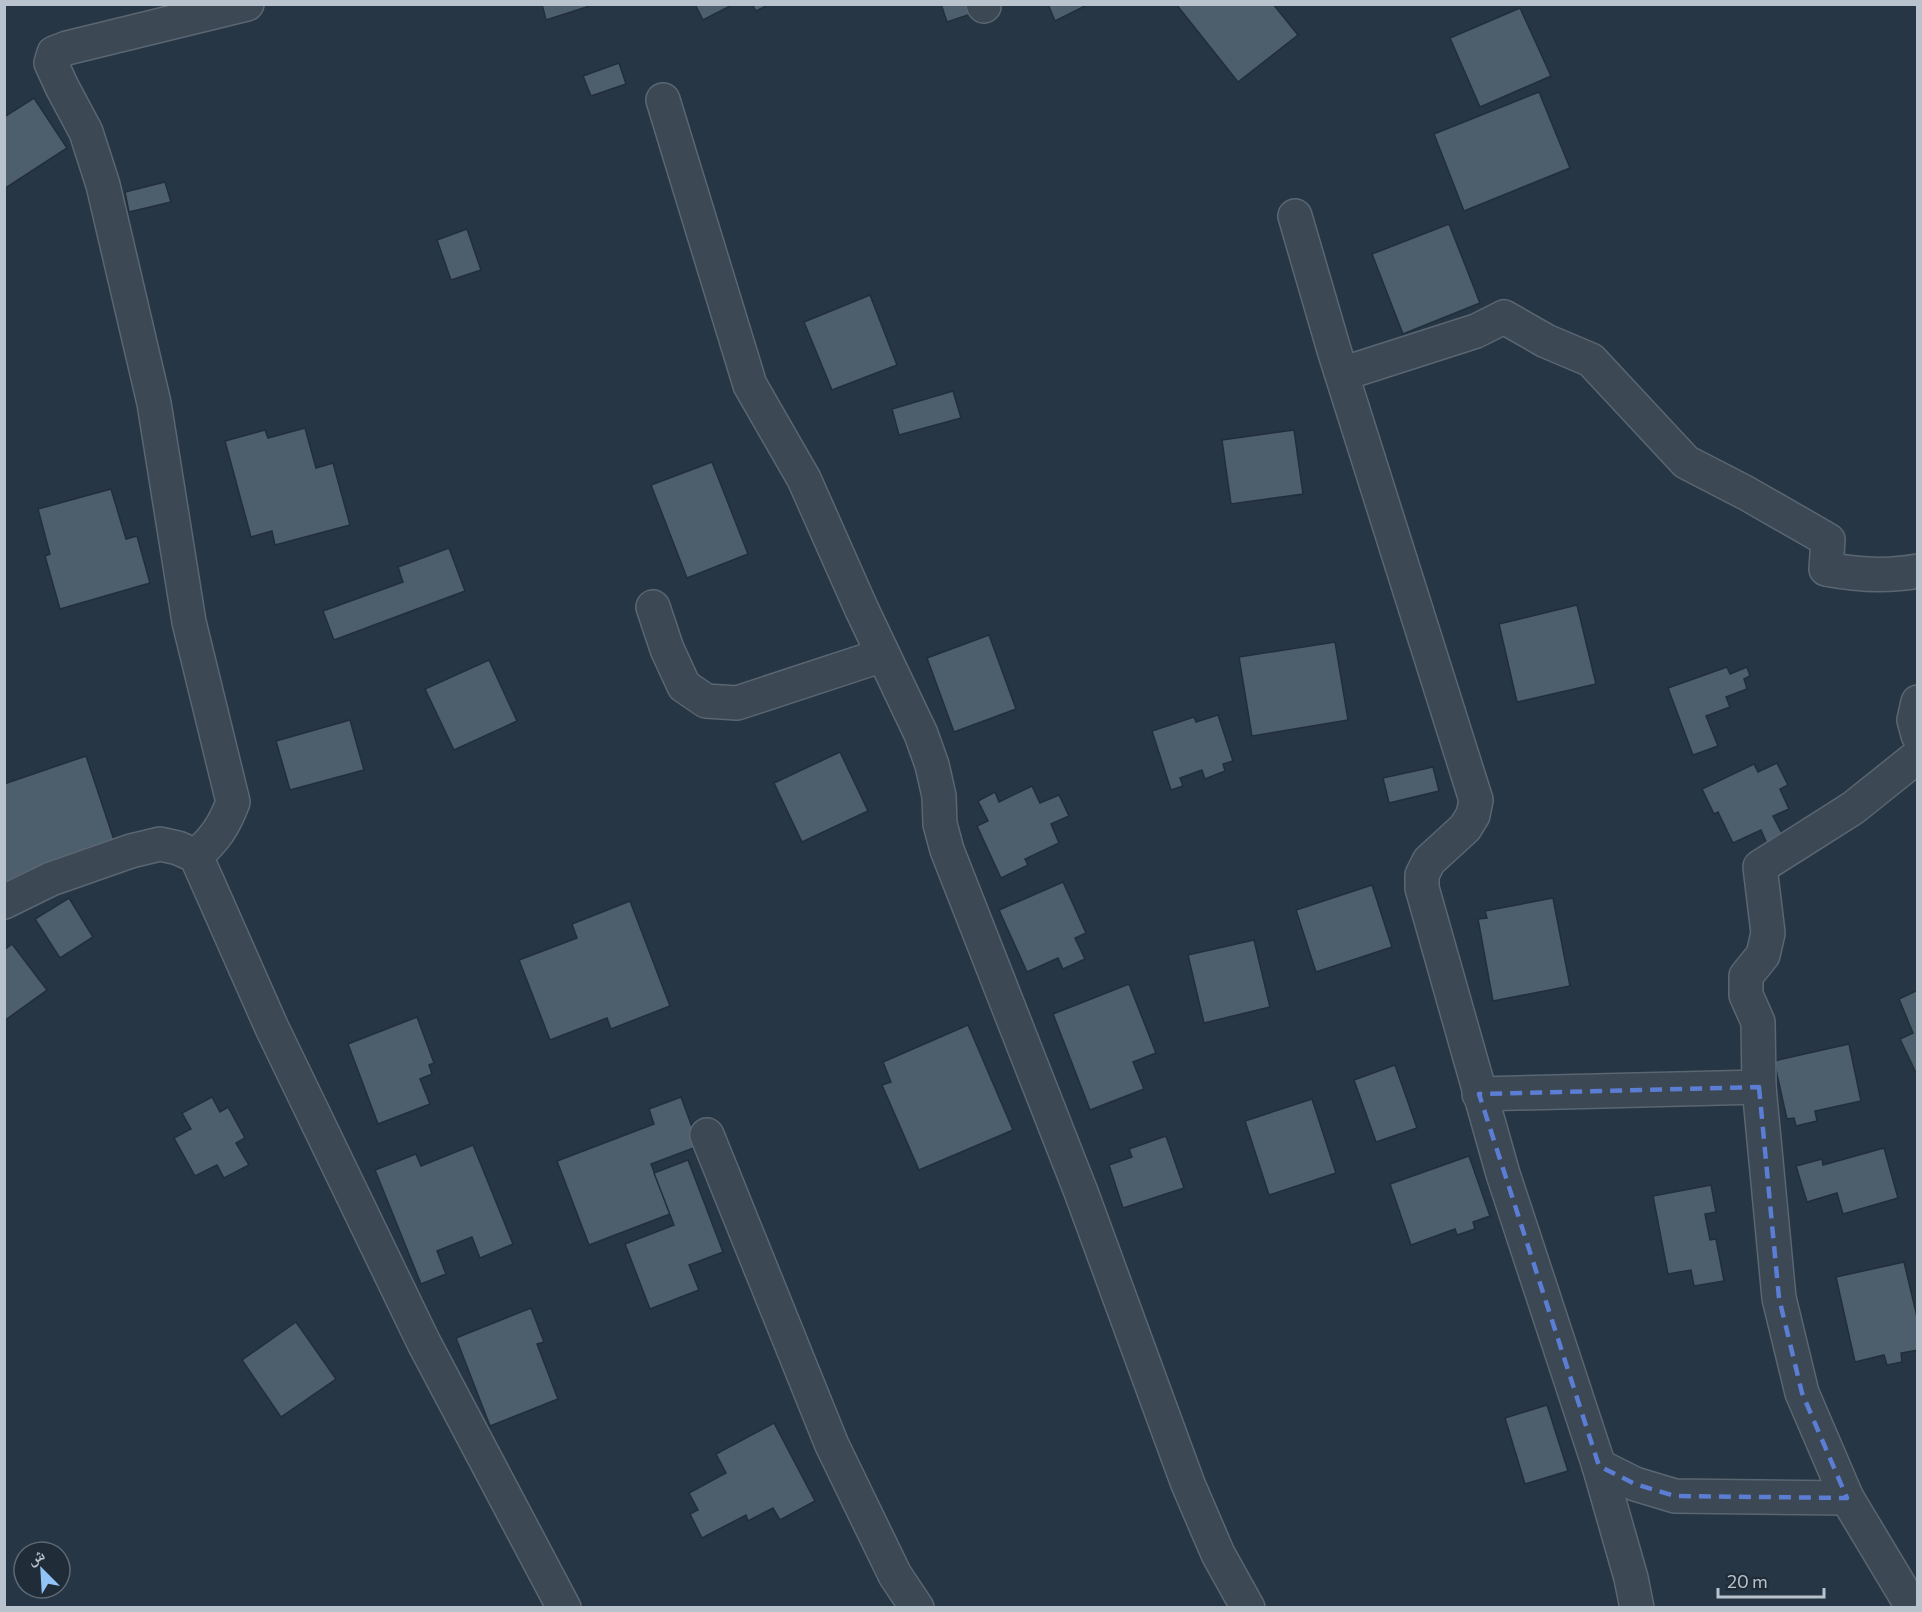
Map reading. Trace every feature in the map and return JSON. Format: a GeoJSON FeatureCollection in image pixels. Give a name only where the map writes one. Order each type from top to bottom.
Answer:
{"type":"FeatureCollection","features":[{"type":"Feature","properties":{"kind":"street"},"geometry":{"type":"LineString","coordinates":[[196,856],[214,840],[227,820],[233,802],[189,622],[154,403],[103,185],[86,132],[51,63],[54,53],[67,48],[247,4]]}},
{"type":"Feature","properties":{"kind":"street"},"geometry":{"type":"LineString","coordinates":[[663,100],[750,386],[804,479],[921,734],[936,786],[940,824],[947,849],[1081,1192],[1188,1484],[1218,1554],[1248,1608]]}},
{"type":"Feature","properties":{"kind":"street"},"geometry":{"type":"LineString","coordinates":[[1295,216],[1342,374],[1476,800],[1473,815],[1465,828],[1429,861],[1422,875],[1422,888],[1479,1094],[1599,1466],[1631,1578],[1637,1608]]}},
{"type":"Feature","properties":{"kind":"street"},"geometry":{"type":"LineString","coordinates":[[1342,374],[1476,331],[1504,317],[1546,341],[1592,360],[1686,462],[1827,540],[1826,569],[1857,575],[1917,571]]}},
{"type":"Feature","properties":{"kind":"street"},"geometry":{"type":"LineString","coordinates":[[653,607],[667,649],[684,687],[706,701],[736,703],[883,655]]}},
{"type":"Feature","properties":{"kind":"street"},"geometry":{"type":"LineString","coordinates":[[1917,702],[1914,720],[1917,735]]}},
{"type":"Feature","properties":{"kind":"street"},"geometry":{"type":"LineString","coordinates":[[1913,1608],[1847,1498],[1802,1393],[1779,1298],[1759,1087],[1758,1022],[1746,995],[1746,976],[1762,955],[1768,933],[1760,867],[1853,808],[1917,756]]}},
{"type":"Feature","properties":{"kind":"street"},"geometry":{"type":"LineString","coordinates":[[4,902],[51,879],[131,851],[160,844],[178,848],[196,856],[272,1028],[424,1343],[564,1608]]}},
{"type":"Feature","properties":{"kind":"street"},"geometry":{"type":"LineString","coordinates":[[1479,1094],[1759,1087]]}},
{"type":"Feature","properties":{"kind":"street"},"geometry":{"type":"LineString","coordinates":[[706,1135],[832,1445],[895,1575],[917,1608]]}},
{"type":"Feature","properties":{"kind":"street"},"geometry":{"type":"LineString","coordinates":[[1599,1466],[1635,1484],[1675,1496],[1847,1498]]}},
{"type":"Feature","properties":{"kind":"highlighted area"},"geometry":{"type":"Polygon","coordinates":[[[1759,1087],[1779,1298],[1802,1393],[1847,1498],[1675,1496],[1635,1484],[1599,1466],[1479,1094],[1759,1087]]]}},
{"type":"Feature","properties":{"kind":"building"},"geometry":{"type":"Polygon","coordinates":[[[542,4],[596,4],[546,20],[542,4]]]}},
{"type":"Feature","properties":{"kind":"building"},"geometry":{"type":"Polygon","coordinates":[[[695,4],[734,4],[703,20],[695,4]]]}},
{"type":"Feature","properties":{"kind":"building"},"geometry":{"type":"Polygon","coordinates":[[[752,4],[770,4],[756,11],[752,4]]]}},
{"type":"Feature","properties":{"kind":"building"},"geometry":{"type":"Polygon","coordinates":[[[941,4],[975,4],[977,12],[947,22],[941,4]]]}},
{"type":"Feature","properties":{"kind":"building"},"geometry":{"type":"Polygon","coordinates":[[[1048,4],[1089,4],[1055,21],[1048,4]]]}},
{"type":"Feature","properties":{"kind":"building"},"geometry":{"type":"Polygon","coordinates":[[[1176,4],[1273,4],[1298,35],[1238,82],[1176,4]]]}},
{"type":"Feature","properties":{"kind":"building"},"geometry":{"type":"Polygon","coordinates":[[[1520,8],[1551,76],[1480,107],[1450,38],[1520,8]]]}},
{"type":"Feature","properties":{"kind":"building"},"geometry":{"type":"Polygon","coordinates":[[[619,63],[626,84],[591,96],[583,76],[619,63]]]}},
{"type":"Feature","properties":{"kind":"building"},"geometry":{"type":"Polygon","coordinates":[[[1539,92],[1570,168],[1464,211],[1434,134],[1539,92]]]}},
{"type":"Feature","properties":{"kind":"building"},"geometry":{"type":"Polygon","coordinates":[[[34,98],[67,148],[4,189],[4,117],[34,98]]]}},
{"type":"Feature","properties":{"kind":"building"},"geometry":{"type":"Polygon","coordinates":[[[165,182],[171,202],[129,212],[125,192],[165,182]]]}},
{"type":"Feature","properties":{"kind":"building"},"geometry":{"type":"Polygon","coordinates":[[[1449,224],[1480,303],[1403,334],[1372,254],[1449,224]]]}},
{"type":"Feature","properties":{"kind":"building"},"geometry":{"type":"Polygon","coordinates":[[[467,229],[481,270],[451,280],[437,240],[467,229]]]}},
{"type":"Feature","properties":{"kind":"building"},"geometry":{"type":"Polygon","coordinates":[[[870,295],[897,365],[832,390],[804,322],[870,295]]]}},
{"type":"Feature","properties":{"kind":"building"},"geometry":{"type":"Polygon","coordinates":[[[953,391],[961,418],[899,435],[892,409],[953,391]]]}},
{"type":"Feature","properties":{"kind":"building"},"geometry":{"type":"Polygon","coordinates":[[[305,428],[316,468],[333,463],[350,525],[275,545],[272,531],[251,537],[225,441],[265,430],[268,438],[305,428]]]}},
{"type":"Feature","properties":{"kind":"building"},"geometry":{"type":"Polygon","coordinates":[[[1294,430],[1303,494],[1231,504],[1222,440],[1294,430]]]}},
{"type":"Feature","properties":{"kind":"building"},"geometry":{"type":"Polygon","coordinates":[[[712,462],[748,554],[687,578],[651,485],[712,462]]]}},
{"type":"Feature","properties":{"kind":"building"},"geometry":{"type":"Polygon","coordinates":[[[111,489],[126,539],[137,536],[150,583],[60,609],[45,556],[50,554],[38,509],[111,489]]]}},
{"type":"Feature","properties":{"kind":"building"},"geometry":{"type":"Polygon","coordinates":[[[449,548],[465,591],[334,640],[323,611],[403,582],[398,567],[449,548]]]}},
{"type":"Feature","properties":{"kind":"building"},"geometry":{"type":"Polygon","coordinates":[[[1577,605],[1596,684],[1517,702],[1499,624],[1577,605]]]}},
{"type":"Feature","properties":{"kind":"building"},"geometry":{"type":"Polygon","coordinates":[[[989,635],[1016,709],[954,732],[927,658],[989,635]]]}},
{"type":"Feature","properties":{"kind":"building"},"geometry":{"type":"Polygon","coordinates":[[[1335,642],[1348,720],[1252,736],[1239,657],[1335,642]]]}},
{"type":"Feature","properties":{"kind":"building"},"geometry":{"type":"Polygon","coordinates":[[[489,660],[517,721],[454,750],[425,689],[489,660]]]}},
{"type":"Feature","properties":{"kind":"building"},"geometry":{"type":"Polygon","coordinates":[[[1727,667],[1730,674],[1747,667],[1750,676],[1744,679],[1747,689],[1726,697],[1730,707],[1706,716],[1718,746],[1693,755],[1668,688],[1727,667]]]}},
{"type":"Feature","properties":{"kind":"building"},"geometry":{"type":"Polygon","coordinates":[[[1218,715],[1233,761],[1223,764],[1225,771],[1205,779],[1202,770],[1180,778],[1183,786],[1171,790],[1152,731],[1194,717],[1196,722],[1218,715]]]}},
{"type":"Feature","properties":{"kind":"building"},"geometry":{"type":"Polygon","coordinates":[[[350,720],[364,770],[290,790],[276,741],[350,720]]]}},
{"type":"Feature","properties":{"kind":"building"},"geometry":{"type":"Polygon","coordinates":[[[840,752],[868,811],[802,842],[774,783],[840,752]]]}},
{"type":"Feature","properties":{"kind":"building"},"geometry":{"type":"Polygon","coordinates":[[[86,756],[120,858],[4,897],[4,784],[86,756]]]}},
{"type":"Feature","properties":{"kind":"building"},"geometry":{"type":"Polygon","coordinates":[[[1777,763],[1788,785],[1780,789],[1789,809],[1773,816],[1787,843],[1770,851],[1761,830],[1733,843],[1718,812],[1714,814],[1702,789],[1754,764],[1758,772],[1777,763]]]}},
{"type":"Feature","properties":{"kind":"building"},"geometry":{"type":"Polygon","coordinates":[[[1433,767],[1439,791],[1389,803],[1383,778],[1433,767]]]}},
{"type":"Feature","properties":{"kind":"building"},"geometry":{"type":"Polygon","coordinates":[[[1032,786],[1040,803],[1059,795],[1069,816],[1051,824],[1059,843],[1025,859],[1028,865],[1001,878],[977,826],[988,821],[978,801],[995,792],[999,802],[1032,786]]]}},
{"type":"Feature","properties":{"kind":"building"},"geometry":{"type":"Polygon","coordinates":[[[1063,882],[1086,933],[1075,938],[1085,959],[1063,969],[1058,958],[1027,972],[999,910],[1063,882]]]}},
{"type":"Feature","properties":{"kind":"building"},"geometry":{"type":"Polygon","coordinates":[[[1372,885],[1392,947],[1316,972],[1296,910],[1372,885]]]}},
{"type":"Feature","properties":{"kind":"building"},"geometry":{"type":"Polygon","coordinates":[[[69,898],[93,937],[60,958],[35,919],[69,898]]]}},
{"type":"Feature","properties":{"kind":"building"},"geometry":{"type":"Polygon","coordinates":[[[1553,898],[1570,986],[1493,1001],[1478,919],[1487,918],[1485,911],[1553,898]]]}},
{"type":"Feature","properties":{"kind":"building"},"geometry":{"type":"Polygon","coordinates":[[[630,901],[670,1006],[611,1029],[607,1018],[550,1040],[519,960],[577,938],[572,924],[630,901]]]}},
{"type":"Feature","properties":{"kind":"building"},"geometry":{"type":"Polygon","coordinates":[[[1254,940],[1270,1007],[1204,1023],[1188,955],[1254,940]]]}},
{"type":"Feature","properties":{"kind":"building"},"geometry":{"type":"Polygon","coordinates":[[[12,944],[47,990],[4,1021],[4,950],[12,944]]]}},
{"type":"Feature","properties":{"kind":"building"},"geometry":{"type":"Polygon","coordinates":[[[1129,984],[1156,1053],[1133,1062],[1144,1089],[1090,1110],[1053,1014],[1129,984]]]}},
{"type":"Feature","properties":{"kind":"building"},"geometry":{"type":"Polygon","coordinates":[[[1918,990],[1918,1077],[1900,1039],[1913,1033],[1899,999],[1918,990]]]}},
{"type":"Feature","properties":{"kind":"building"},"geometry":{"type":"Polygon","coordinates":[[[417,1017],[434,1063],[429,1065],[432,1074],[420,1079],[430,1104],[378,1124],[348,1044],[417,1017]]]}},
{"type":"Feature","properties":{"kind":"building"},"geometry":{"type":"Polygon","coordinates":[[[968,1025],[1013,1130],[919,1170],[882,1085],[891,1082],[883,1062],[968,1025]]]}},
{"type":"Feature","properties":{"kind":"building"},"geometry":{"type":"Polygon","coordinates":[[[1849,1044],[1861,1101],[1815,1111],[1817,1121],[1796,1126],[1794,1118],[1787,1119],[1774,1061],[1849,1044]]]}},
{"type":"Feature","properties":{"kind":"building"},"geometry":{"type":"Polygon","coordinates":[[[1395,1065],[1417,1128],[1376,1142],[1354,1080],[1395,1065]]]}},
{"type":"Feature","properties":{"kind":"building"},"geometry":{"type":"Polygon","coordinates":[[[212,1097],[220,1112],[228,1107],[245,1138],[236,1143],[249,1165],[224,1178],[217,1165],[195,1176],[174,1138],[191,1129],[182,1113],[212,1097]]]}},
{"type":"Feature","properties":{"kind":"building"},"geometry":{"type":"Polygon","coordinates":[[[681,1097],[699,1146],[651,1164],[670,1214],[589,1245],[557,1161],[654,1124],[649,1109],[681,1097]]]}},
{"type":"Feature","properties":{"kind":"building"},"geometry":{"type":"Polygon","coordinates":[[[1312,1099],[1336,1173],[1269,1195],[1245,1121],[1312,1099]]]}},
{"type":"Feature","properties":{"kind":"building"},"geometry":{"type":"Polygon","coordinates":[[[1166,1136],[1184,1188],[1123,1208],[1109,1165],[1132,1157],[1129,1149],[1166,1136]]]}},
{"type":"Feature","properties":{"kind":"building"},"geometry":{"type":"Polygon","coordinates":[[[473,1145],[513,1244],[480,1258],[472,1237],[437,1251],[446,1274],[421,1284],[375,1170],[416,1154],[421,1166],[473,1145]]]}},
{"type":"Feature","properties":{"kind":"building"},"geometry":{"type":"Polygon","coordinates":[[[1884,1148],[1898,1198],[1843,1214],[1837,1193],[1807,1202],[1796,1166],[1822,1159],[1823,1165],[1884,1148]]]}},
{"type":"Feature","properties":{"kind":"building"},"geometry":{"type":"Polygon","coordinates":[[[1469,1156],[1490,1216],[1473,1222],[1475,1229],[1457,1235],[1455,1229],[1411,1245],[1390,1184],[1469,1156]]]}},
{"type":"Feature","properties":{"kind":"building"},"geometry":{"type":"Polygon","coordinates":[[[688,1160],[723,1252],[689,1265],[699,1290],[650,1309],[625,1244],[674,1225],[654,1173],[688,1160]]]}},
{"type":"Feature","properties":{"kind":"building"},"geometry":{"type":"Polygon","coordinates":[[[1711,1185],[1716,1212],[1705,1214],[1710,1240],[1716,1239],[1724,1281],[1694,1286],[1691,1270],[1668,1274],[1653,1196],[1711,1185]]]}},
{"type":"Feature","properties":{"kind":"building"},"geometry":{"type":"Polygon","coordinates":[[[1904,1262],[1918,1321],[1918,1350],[1901,1353],[1902,1362],[1887,1365],[1884,1355],[1855,1362],[1836,1277],[1904,1262]]]}},
{"type":"Feature","properties":{"kind":"building"},"geometry":{"type":"Polygon","coordinates":[[[531,1308],[544,1342],[537,1344],[558,1399],[490,1426],[456,1338],[531,1308]]]}},
{"type":"Feature","properties":{"kind":"building"},"geometry":{"type":"Polygon","coordinates":[[[296,1322],[336,1379],[281,1417],[242,1360],[296,1322]]]}},
{"type":"Feature","properties":{"kind":"building"},"geometry":{"type":"Polygon","coordinates":[[[1547,1405],[1568,1471],[1525,1484],[1505,1418],[1547,1405]]]}},
{"type":"Feature","properties":{"kind":"building"},"geometry":{"type":"Polygon","coordinates":[[[774,1423],[815,1501],[780,1520],[773,1508],[748,1521],[746,1515],[702,1538],[690,1514],[698,1510],[689,1493],[726,1473],[716,1454],[774,1423]]]}}]}
